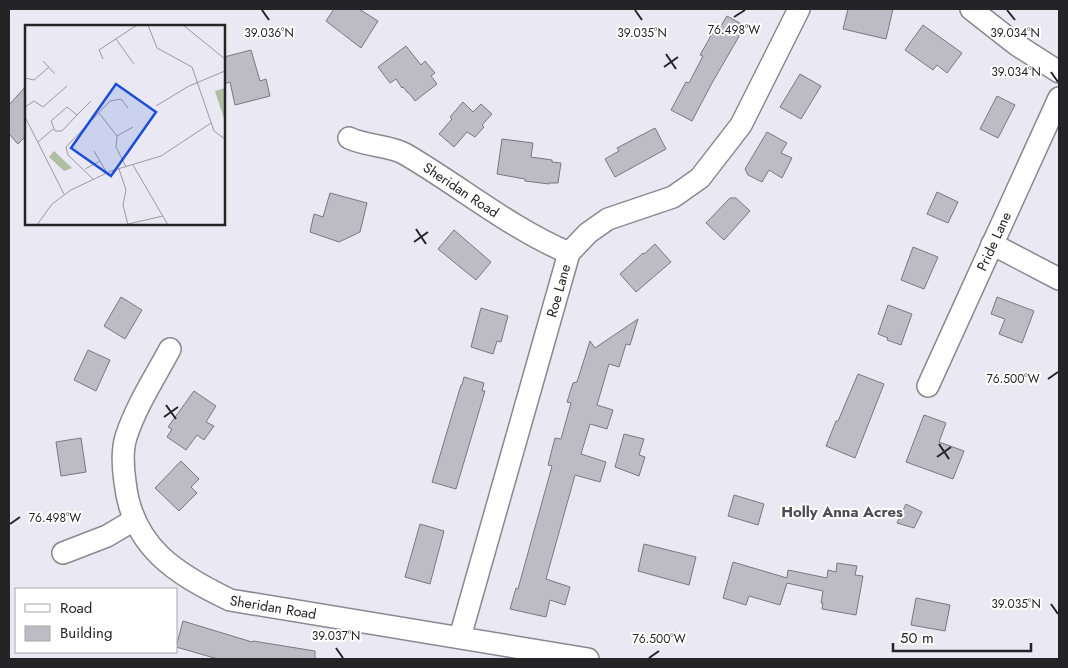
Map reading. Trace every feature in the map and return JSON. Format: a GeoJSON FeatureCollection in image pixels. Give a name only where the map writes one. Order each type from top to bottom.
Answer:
{"type":"FeatureCollection","features":[{"type":"Feature","properties":{"kind":"street","name":"Roe Lane"},"geometry":{"type":"LineString","coordinates":[[460,637],[570,253],[588,233],[608,219],[673,197],[700,178],[741,125],[799,9]]}},
{"type":"Feature","properties":{"kind":"street"},"geometry":{"type":"LineString","coordinates":[[971,9],[1017,45],[1059,72]]}},
{"type":"Feature","properties":{"kind":"street","name":"Pride Lane"},"geometry":{"type":"LineString","coordinates":[[928,386],[1059,98]]}},
{"type":"Feature","properties":{"kind":"street","name":"Sheridan Road"},"geometry":{"type":"LineString","coordinates":[[349,138],[361,143],[402,152],[543,242],[570,253]]}},
{"type":"Feature","properties":{"kind":"street"},"geometry":{"type":"LineString","coordinates":[[992,244],[1059,279]]}},
{"type":"Feature","properties":{"kind":"street","name":"Sheridan Road"},"geometry":{"type":"LineString","coordinates":[[170,348],[133,419],[125,439],[124,472],[127,499],[134,520],[152,548],[175,570],[230,600],[329,618],[460,637],[588,659]]}},
{"type":"Feature","properties":{"kind":"street"},"geometry":{"type":"LineString","coordinates":[[63,553],[107,536],[134,520]]}},
{"type":"Feature","properties":{"kind":"building"},"geometry":{"type":"Polygon","coordinates":[[[334,9],[359,9],[378,21],[361,48],[326,21],[334,9]]]}},
{"type":"Feature","properties":{"kind":"building"},"geometry":{"type":"Polygon","coordinates":[[[848,9],[893,9],[886,39],[843,29],[848,9]]]}},
{"type":"Feature","properties":{"kind":"building"},"geometry":{"type":"Polygon","coordinates":[[[727,16],[745,26],[692,121],[671,110],[686,82],[689,83],[703,56],[700,55],[716,27],[719,29],[727,16]]]}},
{"type":"Feature","properties":{"kind":"building"},"geometry":{"type":"Polygon","coordinates":[[[923,25],[962,53],[947,73],[937,65],[933,70],[905,50],[923,25]]]}},
{"type":"Feature","properties":{"kind":"building"},"geometry":{"type":"Polygon","coordinates":[[[406,46],[421,65],[425,61],[435,73],[431,76],[437,84],[415,101],[396,79],[390,83],[378,67],[406,46]]]}},
{"type":"Feature","properties":{"kind":"building"},"geometry":{"type":"Polygon","coordinates":[[[251,50],[260,81],[266,79],[270,96],[235,105],[230,82],[225,84],[225,57],[251,50]]]}},
{"type":"Feature","properties":{"kind":"building"},"geometry":{"type":"Polygon","coordinates":[[[800,74],[821,86],[801,119],[780,107],[800,74]]]}},
{"type":"Feature","properties":{"kind":"building"},"geometry":{"type":"Polygon","coordinates":[[[25,87],[25,137],[18,144],[9,134],[9,105],[25,87]]]}},
{"type":"Feature","properties":{"kind":"building"},"geometry":{"type":"Polygon","coordinates":[[[997,96],[1015,105],[998,138],[980,129],[997,96]]]}},
{"type":"Feature","properties":{"kind":"building"},"geometry":{"type":"Polygon","coordinates":[[[463,102],[473,112],[481,104],[492,114],[482,125],[484,127],[475,137],[467,132],[454,147],[439,134],[463,102]]]}},
{"type":"Feature","properties":{"kind":"building"},"geometry":{"type":"Polygon","coordinates":[[[655,128],[666,149],[615,177],[605,159],[619,151],[617,148],[655,128]]]}},
{"type":"Feature","properties":{"kind":"building"},"geometry":{"type":"Polygon","coordinates":[[[767,132],[787,143],[781,153],[792,158],[782,178],[769,170],[762,182],[748,175],[745,169],[767,132]]]}},
{"type":"Feature","properties":{"kind":"building"},"geometry":{"type":"Polygon","coordinates":[[[502,139],[533,143],[531,157],[561,163],[558,183],[549,184],[525,181],[525,179],[497,174],[502,139]]]}},
{"type":"Feature","properties":{"kind":"building"},"geometry":{"type":"Polygon","coordinates":[[[937,192],[958,202],[948,223],[927,214],[937,192]]]}},
{"type":"Feature","properties":{"kind":"building"},"geometry":{"type":"Polygon","coordinates":[[[330,193],[367,203],[360,232],[339,242],[310,232],[314,214],[323,217],[330,193]]]}},
{"type":"Feature","properties":{"kind":"building"},"geometry":{"type":"Polygon","coordinates":[[[730,198],[736,198],[750,211],[724,240],[706,223],[730,198]]]}},
{"type":"Feature","properties":{"kind":"building"},"geometry":{"type":"Polygon","coordinates":[[[454,230],[491,262],[476,280],[438,249],[454,230]]]}},
{"type":"Feature","properties":{"kind":"building"},"geometry":{"type":"Polygon","coordinates":[[[655,244],[671,262],[636,292],[620,274],[655,244]]]}},
{"type":"Feature","properties":{"kind":"building"},"geometry":{"type":"Polygon","coordinates":[[[913,247],[938,257],[924,289],[901,280],[913,247]]]}},
{"type":"Feature","properties":{"kind":"building"},"geometry":{"type":"Polygon","coordinates":[[[121,297],[142,310],[125,339],[104,326],[121,297]]]}},
{"type":"Feature","properties":{"kind":"building"},"geometry":{"type":"Polygon","coordinates":[[[997,297],[1034,311],[1022,343],[999,334],[1005,319],[991,314],[997,297]]]}},
{"type":"Feature","properties":{"kind":"building"},"geometry":{"type":"Polygon","coordinates":[[[888,305],[912,314],[901,345],[887,340],[888,338],[878,334],[888,305]]]}},
{"type":"Feature","properties":{"kind":"building"},"geometry":{"type":"Polygon","coordinates":[[[481,308],[508,316],[501,342],[497,341],[493,354],[471,347],[481,308]]]}},
{"type":"Feature","properties":{"kind":"building"},"geometry":{"type":"Polygon","coordinates":[[[638,319],[630,345],[626,344],[619,367],[609,364],[597,405],[613,410],[607,429],[590,424],[581,454],[606,462],[600,482],[575,475],[546,579],[570,587],[565,605],[550,600],[546,617],[510,609],[516,588],[518,589],[552,466],[548,465],[555,438],[561,439],[571,403],[567,402],[573,383],[577,382],[590,341],[595,348],[638,319]]]}},
{"type":"Feature","properties":{"kind":"building"},"geometry":{"type":"Polygon","coordinates":[[[88,350],[110,360],[96,391],[74,380],[88,350]]]}},
{"type":"Feature","properties":{"kind":"building"},"geometry":{"type":"Polygon","coordinates":[[[858,374],[884,384],[855,458],[826,446],[858,374]]]}},
{"type":"Feature","properties":{"kind":"building"},"geometry":{"type":"Polygon","coordinates":[[[464,377],[484,383],[482,391],[485,391],[456,489],[432,482],[464,377]]]}},
{"type":"Feature","properties":{"kind":"building"},"geometry":{"type":"Polygon","coordinates":[[[194,391],[216,406],[206,422],[214,426],[204,440],[197,435],[186,450],[167,437],[172,429],[168,427],[194,391]]]}},
{"type":"Feature","properties":{"kind":"building"},"geometry":{"type":"Polygon","coordinates":[[[924,415],[946,423],[939,442],[964,451],[953,479],[906,462],[924,415]]]}},
{"type":"Feature","properties":{"kind":"building"},"geometry":{"type":"Polygon","coordinates":[[[624,434],[644,439],[639,455],[645,457],[639,476],[615,467],[624,434]]]}},
{"type":"Feature","properties":{"kind":"building"},"geometry":{"type":"Polygon","coordinates":[[[81,438],[86,472],[61,476],[56,442],[81,438]]]}},
{"type":"Feature","properties":{"kind":"building"},"geometry":{"type":"Polygon","coordinates":[[[181,461],[199,479],[191,487],[197,493],[179,511],[155,488],[181,461]]]}},
{"type":"Feature","properties":{"kind":"building"},"geometry":{"type":"Polygon","coordinates":[[[734,495],[764,504],[758,525],[728,516],[734,495]]]}},
{"type":"Feature","properties":{"kind":"building"},"geometry":{"type":"Polygon","coordinates":[[[906,504],[922,512],[914,528],[897,523],[906,504]]]}},
{"type":"Feature","properties":{"kind":"building"},"geometry":{"type":"Polygon","coordinates":[[[420,524],[444,531],[430,584],[405,577],[420,524]]]}},
{"type":"Feature","properties":{"kind":"building"},"geometry":{"type":"Polygon","coordinates":[[[644,544],[696,557],[689,585],[638,571],[644,544]]]}},
{"type":"Feature","properties":{"kind":"building"},"geometry":{"type":"Polygon","coordinates":[[[733,562],[787,578],[788,570],[827,578],[828,570],[836,572],[837,563],[857,566],[855,575],[863,576],[856,615],[822,609],[823,591],[787,583],[780,605],[749,596],[746,605],[723,598],[733,562]]]}},
{"type":"Feature","properties":{"kind":"building"},"geometry":{"type":"Polygon","coordinates":[[[916,598],[950,605],[945,631],[911,625],[916,598]]]}},
{"type":"Feature","properties":{"kind":"building"},"geometry":{"type":"Polygon","coordinates":[[[183,621],[252,642],[315,651],[315,659],[218,659],[178,648],[183,621]]]}},
{"type":"Feature","properties":{"kind":"district","name":"Holly Anna Acres"},"geometry":{"type":"Point","coordinates":[842,512]}}]}
